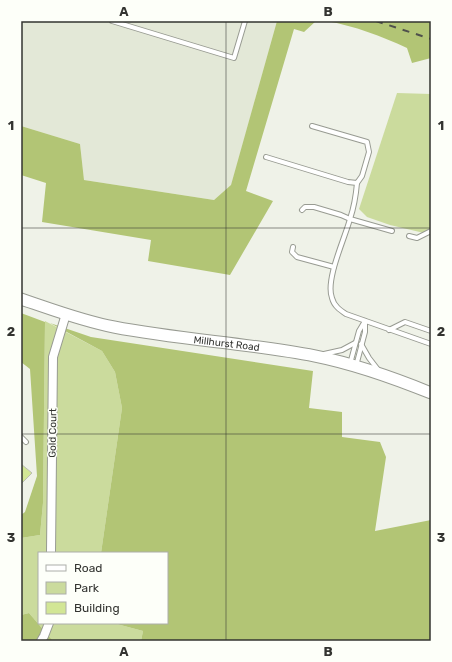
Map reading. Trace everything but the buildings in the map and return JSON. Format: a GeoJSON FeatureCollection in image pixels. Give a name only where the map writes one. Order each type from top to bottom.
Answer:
{"type":"FeatureCollection","features":[{"type":"Feature","properties":{"kind":"street","name":"Millhurst Road"},"geometry":{"type":"LineString","coordinates":[[21,299],[66,314],[113,327],[316,356],[381,374],[431,393]]}},
{"type":"Feature","properties":{"kind":"street","name":"Gold Court"},"geometry":{"type":"LineString","coordinates":[[51,552],[53,357],[66,314]]}},
{"type":"Feature","properties":{"kind":"street"},"geometry":{"type":"LineString","coordinates":[[41,641],[49,624]]}},
{"type":"Feature","properties":{"kind":"lane"},"geometry":{"type":"LineString","coordinates":[[112,21],[234,58],[245,21]]}},
{"type":"Feature","properties":{"kind":"lane"},"geometry":{"type":"LineString","coordinates":[[312,126],[367,142],[369,152],[362,176],[357,182],[356,198],[334,267],[330,287],[331,298],[337,307],[346,314],[431,344]]}},
{"type":"Feature","properties":{"kind":"lane"},"geometry":{"type":"LineString","coordinates":[[266,157],[348,182],[357,182]]}},
{"type":"Feature","properties":{"kind":"lane"},"geometry":{"type":"LineString","coordinates":[[302,210],[305,207],[314,207],[392,231]]}},
{"type":"Feature","properties":{"kind":"lane"},"geometry":{"type":"LineString","coordinates":[[409,236],[417,238],[431,231]]}},
{"type":"Feature","properties":{"kind":"lane"},"geometry":{"type":"LineString","coordinates":[[293,247],[292,252],[296,257],[334,267]]}},
{"type":"Feature","properties":{"kind":"lane"},"geometry":{"type":"LineString","coordinates":[[352,365],[355,343],[359,331],[366,321]]}},
{"type":"Feature","properties":{"kind":"lane"},"geometry":{"type":"LineString","coordinates":[[352,365],[365,332],[366,321]]}},
{"type":"Feature","properties":{"kind":"lane"},"geometry":{"type":"LineString","coordinates":[[389,330],[405,322],[431,331]]}},
{"type":"Feature","properties":{"kind":"lane"},"geometry":{"type":"LineString","coordinates":[[316,356],[342,350],[355,343]]}},
{"type":"Feature","properties":{"kind":"lane"},"geometry":{"type":"LineString","coordinates":[[361,344],[381,374]]}},
{"type":"Feature","properties":{"kind":"lane"},"geometry":{"type":"LineString","coordinates":[[21,436],[26,442]]}},
{"type":"Feature","properties":{"kind":"shaded area"},"geometry":{"type":"Polygon","coordinates":[[[21,21],[277,21],[231,186],[214,200],[84,180],[80,144],[21,126],[21,21]]]}},
{"type":"Feature","properties":{"kind":"green space"},"geometry":{"type":"Polygon","coordinates":[[[277,21],[316,21],[304,32],[294,29],[246,191],[273,201],[230,275],[148,261],[151,240],[42,222],[46,183],[21,175],[21,126],[80,144],[84,180],[214,200],[231,185],[277,21]]]}},
{"type":"Feature","properties":{"kind":"green space"},"geometry":{"type":"Polygon","coordinates":[[[326,21],[431,21],[431,58],[412,63],[407,48],[368,32],[326,21]]]}},
{"type":"Feature","properties":{"kind":"green space"},"geometry":{"type":"Polygon","coordinates":[[[397,93],[431,94],[431,229],[424,233],[390,225],[367,217],[359,209],[397,93]]]}},
{"type":"Feature","properties":{"kind":"green space"},"geometry":{"type":"Polygon","coordinates":[[[21,313],[45,322],[43,503],[40,535],[21,538],[21,515],[25,512],[37,476],[30,369],[21,362],[21,313]]]}},
{"type":"Feature","properties":{"kind":"green space"},"geometry":{"type":"Polygon","coordinates":[[[45,321],[102,351],[115,372],[122,408],[101,552],[38,552],[38,624],[29,613],[21,615],[21,538],[40,535],[43,503],[45,321]]]}},
{"type":"Feature","properties":{"kind":"green space"},"geometry":{"type":"Polygon","coordinates":[[[50,323],[91,337],[313,371],[309,408],[342,412],[342,437],[380,442],[386,457],[375,531],[431,520],[431,641],[141,641],[143,631],[117,624],[168,624],[168,552],[101,552],[122,408],[115,372],[102,351],[50,323]]]}},
{"type":"Feature","properties":{"kind":"green space"},"geometry":{"type":"Polygon","coordinates":[[[29,613],[53,641],[21,641],[21,615],[29,613]]]}},
{"type":"Feature","properties":{"kind":"green space"},"geometry":{"type":"Polygon","coordinates":[[[38,624],[117,624],[143,631],[141,641],[53,641],[38,624]]]}},
{"type":"Feature","properties":{"kind":"railway"},"geometry":{"type":"LineString","coordinates":[[376,21],[431,39]]}}]}
